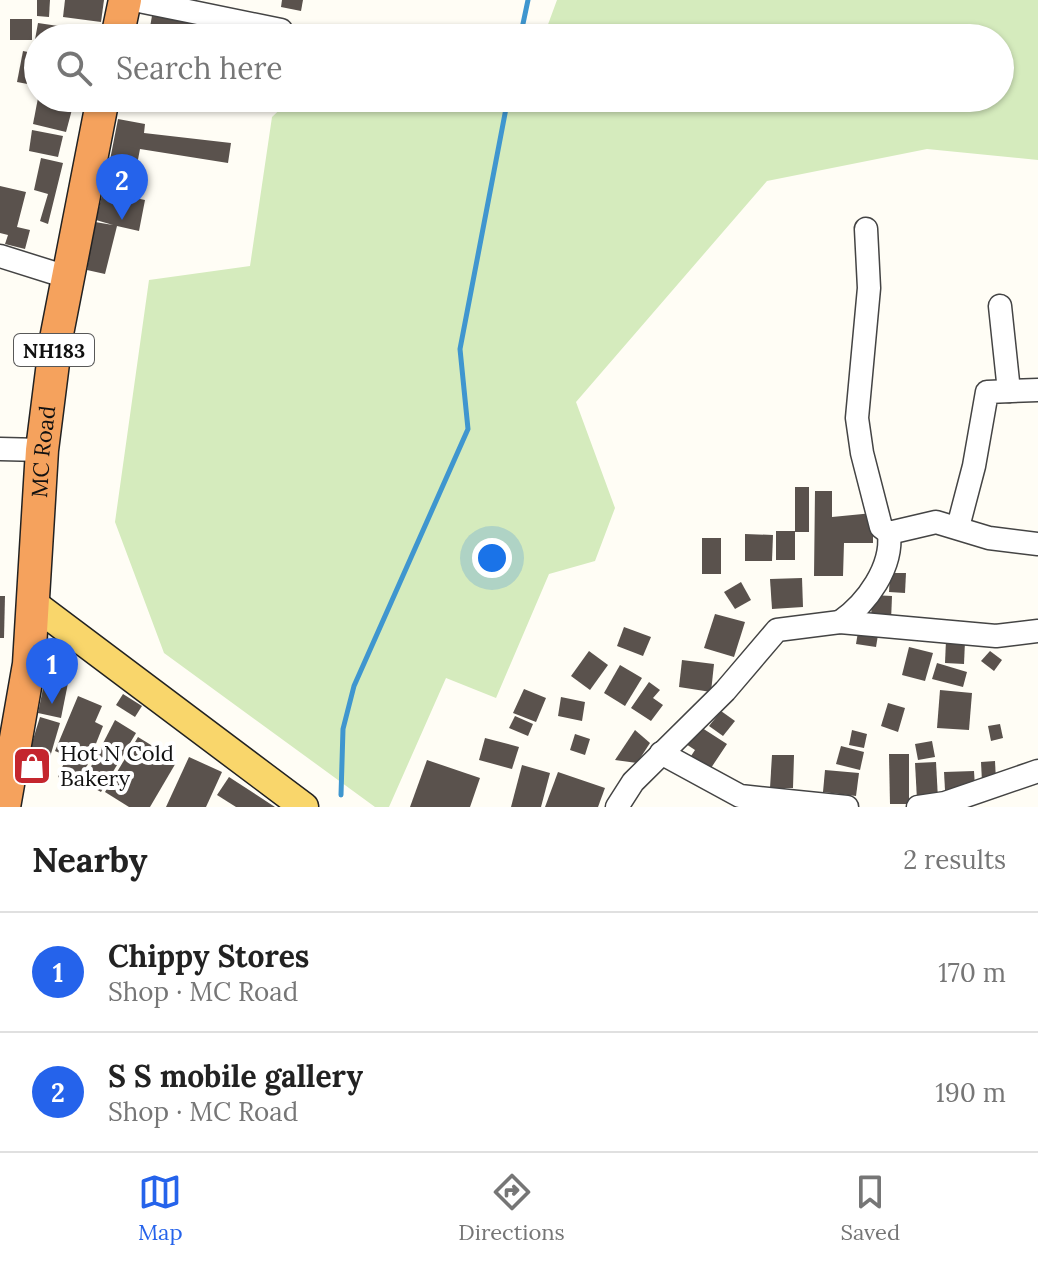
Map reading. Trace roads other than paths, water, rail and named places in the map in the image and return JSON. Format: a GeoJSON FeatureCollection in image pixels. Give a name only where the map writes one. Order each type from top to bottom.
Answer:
{"type":"FeatureCollection","features":[{"type":"Feature","properties":{"kind":"highway"},"geometry":{"type":"LineString","coordinates":[[120,24],[125,0]]}},
{"type":"Feature","properties":{"kind":"highway","name":"MC Road"},"geometry":{"type":"LineString","coordinates":[[5,788],[35,605],[42,450],[67,277],[100,112]]}},
{"type":"Feature","properties":{"kind":"main road"},"geometry":{"type":"LineString","coordinates":[[35,605],[304,807]]}},
{"type":"Feature","properties":{"kind":"street"},"geometry":{"type":"LineString","coordinates":[[134,0],[252,24]]}},
{"type":"Feature","properties":{"kind":"street"},"geometry":{"type":"LineString","coordinates":[[866,229],[869,288],[858,438],[881,527],[889,533]]}},
{"type":"Feature","properties":{"kind":"street"},"geometry":{"type":"LineString","coordinates":[[0,256],[67,277]]}},
{"type":"Feature","properties":{"kind":"street"},"geometry":{"type":"LineString","coordinates":[[1000,306],[1009,391]]}},
{"type":"Feature","properties":{"kind":"street"},"geometry":{"type":"LineString","coordinates":[[958,527],[974,466],[987,392],[1038,390]]}},
{"type":"Feature","properties":{"kind":"street"},"geometry":{"type":"LineString","coordinates":[[0,449],[42,450]]}},
{"type":"Feature","properties":{"kind":"street"},"geometry":{"type":"LineString","coordinates":[[889,533],[936,522],[989,538],[1038,544]]}},
{"type":"Feature","properties":{"kind":"street"},"geometry":{"type":"LineString","coordinates":[[840,622],[865,599],[888,560],[889,533]]}},
{"type":"Feature","properties":{"kind":"street"},"geometry":{"type":"LineString","coordinates":[[617,807],[633,782],[725,691],[772,633],[840,622],[996,636],[1038,631]]}},
{"type":"Feature","properties":{"kind":"street"},"geometry":{"type":"LineString","coordinates":[[661,753],[740,796],[847,807]]}},
{"type":"Feature","properties":{"kind":"street"},"geometry":{"type":"LineString","coordinates":[[918,807],[945,805],[1038,771]]}},
{"type":"Feature","properties":{"kind":"waterway"},"geometry":{"type":"LineString","coordinates":[[523,24],[528,0]]}},
{"type":"Feature","properties":{"kind":"waterway"},"geometry":{"type":"LineString","coordinates":[[341,795],[343,729],[354,686],[468,429],[460,349],[505,112]]}},
{"type":"Feature","properties":{"kind":"place","name":"S S mobile gallery"},"geometry":{"type":"Point","coordinates":[122,220]}},
{"type":"Feature","properties":{"kind":"place","name":"Chippy Stores"},"geometry":{"type":"Point","coordinates":[52,704]}},
{"type":"Feature","properties":{"kind":"place","name":"Hot N Cold Bakery"},"geometry":{"type":"Point","coordinates":[32,766]}}]}
